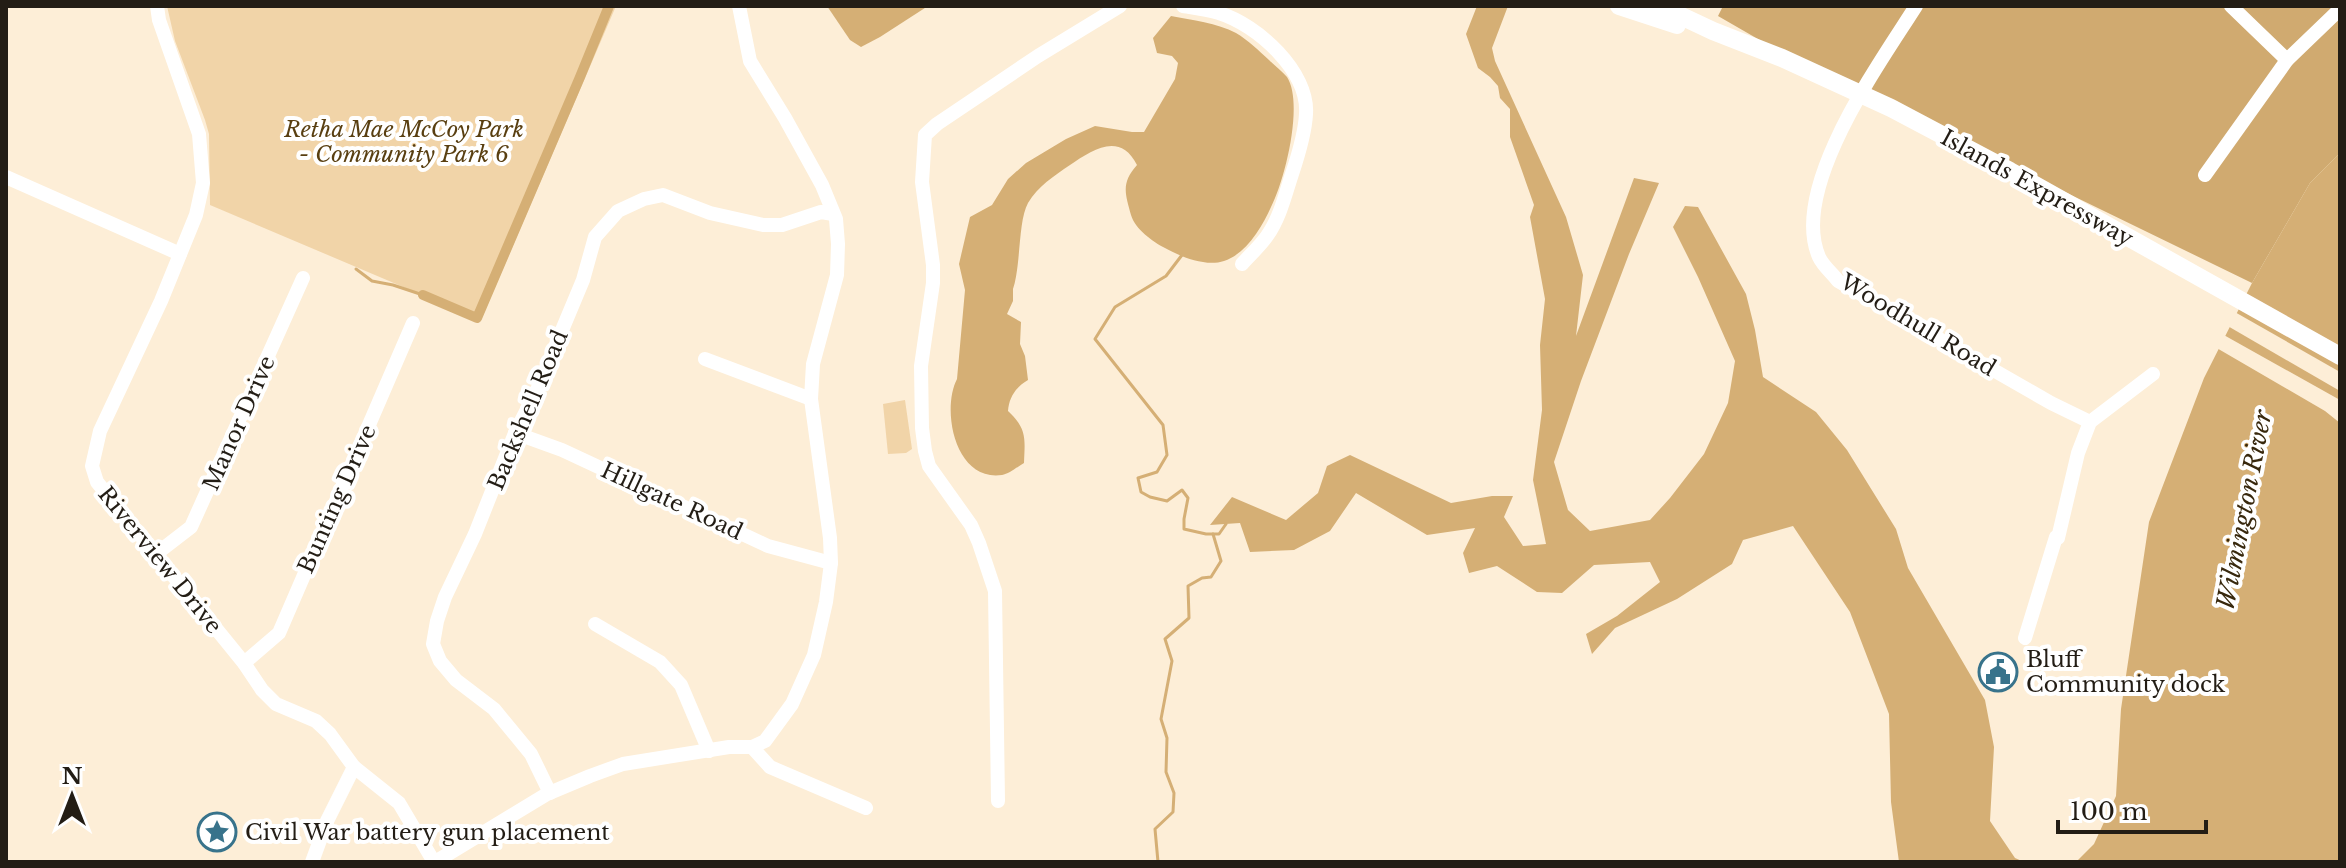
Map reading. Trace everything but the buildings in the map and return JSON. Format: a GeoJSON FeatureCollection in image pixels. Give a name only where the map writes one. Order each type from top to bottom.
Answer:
{"type":"FeatureCollection","features":[{"type":"Feature","properties":{"kind":"main road","name":"Islands Expressway"},"geometry":{"type":"LineString","coordinates":[[1619,6],[1681,26],[1726,36]]}},
{"type":"Feature","properties":{"kind":"main road","name":"Islands Expressway"},"geometry":{"type":"LineString","coordinates":[[1660,6],[1891,108],[2340,356]]}},
{"type":"Feature","properties":{"kind":"street","name":"Riverview Drive"},"geometry":{"type":"LineString","coordinates":[[157,6],[159,20],[199,134],[203,183],[196,215],[161,301],[100,431],[92,466],[97,482],[244,663],[262,690],[276,704],[316,721],[330,734],[354,767],[399,803],[434,862]]}},
{"type":"Feature","properties":{"kind":"street"},"geometry":{"type":"LineString","coordinates":[[434,862],[550,793],[623,764],[729,747],[752,747],[765,741],[792,704],[814,655],[831,563],[811,399],[814,355],[837,275],[836,219],[822,185],[750,61],[739,6]]}},
{"type":"Feature","properties":{"kind":"street"},"geometry":{"type":"LineString","coordinates":[[998,801],[992,579],[971,525],[929,466],[922,428],[921,366],[933,283],[922,182],[925,135],[1038,56],[1120,6]]}},
{"type":"Feature","properties":{"kind":"street"},"geometry":{"type":"LineString","coordinates":[[1183,6],[1222,14],[1246,26],[1280,54],[1302,84],[1306,114],[1297,160],[1284,200],[1268,236],[1242,264]]}},
{"type":"Feature","properties":{"kind":"street","name":"Woodhull Road"},"geometry":{"type":"LineString","coordinates":[[1916,6],[1860,94],[1834,144],[1821,178],[1814,234],[1820,258],[1838,281],[2051,403],[2090,422]]}},
{"type":"Feature","properties":{"kind":"street"},"geometry":{"type":"LineString","coordinates":[[2231,6],[2287,60]]}},
{"type":"Feature","properties":{"kind":"street"},"geometry":{"type":"LineString","coordinates":[[2205,175],[2287,60],[2340,9]]}},
{"type":"Feature","properties":{"kind":"street"},"geometry":{"type":"LineString","coordinates":[[6,177],[180,254]]}},
{"type":"Feature","properties":{"kind":"street","name":"Backshell Road"},"geometry":{"type":"LineString","coordinates":[[550,793],[524,744],[494,709],[456,680],[440,661],[433,644],[445,597],[583,280],[595,237],[618,211],[644,199],[663,195],[710,213],[763,225],[782,225],[821,212],[833,214]]}},
{"type":"Feature","properties":{"kind":"street","name":"Manor Drive"},"geometry":{"type":"LineString","coordinates":[[156,554],[191,527],[303,278]]}},
{"type":"Feature","properties":{"kind":"street","name":"Bunting Drive"},"geometry":{"type":"LineString","coordinates":[[244,663],[279,633],[413,323]]}},
{"type":"Feature","properties":{"kind":"street"},"geometry":{"type":"LineString","coordinates":[[705,359],[811,399]]}},
{"type":"Feature","properties":{"kind":"street"},"geometry":{"type":"LineString","coordinates":[[2025,638],[2058,538],[2078,453],[2090,422],[2153,374]]}},
{"type":"Feature","properties":{"kind":"street","name":"Hillgate Road"},"geometry":{"type":"LineString","coordinates":[[515,433],[562,450],[768,546],[831,563]]}},
{"type":"Feature","properties":{"kind":"street"},"geometry":{"type":"LineString","coordinates":[[595,624],[660,662],[681,685],[709,751]]}},
{"type":"Feature","properties":{"kind":"street"},"geometry":{"type":"LineString","coordinates":[[752,747],[770,767],[866,808]]}},
{"type":"Feature","properties":{"kind":"street"},"geometry":{"type":"LineString","coordinates":[[312,862],[327,821],[354,767]]}},
{"type":"Feature","properties":{"kind":"green space","name":"Retha Mae McCoy Park - Community Park 6"},"geometry":{"type":"Polygon","coordinates":[[[167,6],[616,6],[481,320],[210,205],[209,134],[175,41],[167,6]]]}},
{"type":"Feature","properties":{"kind":"green space"},"geometry":{"type":"Polygon","coordinates":[[[905,400],[912,449],[906,453],[888,454],[883,404],[905,400]]]}},
{"type":"Feature","properties":{"kind":"shaded area"},"geometry":{"type":"Polygon","coordinates":[[[1723,6],[2340,6],[2340,153],[2310,183],[2252,283],[1798,62],[1718,16],[1723,6]]]}},
{"type":"Feature","properties":{"kind":"water"},"geometry":{"type":"Polygon","coordinates":[[[827,6],[928,6],[861,47],[850,40],[827,6]]]}},
{"type":"Feature","properties":{"kind":"water"},"geometry":{"type":"Polygon","coordinates":[[[1477,6],[1508,6],[1492,48],[1495,61],[1566,217],[1583,275],[1576,336],[1634,178],[1659,183],[1581,381],[1554,462],[1568,510],[1590,531],[1650,520],[1704,454],[1728,403],[1735,361],[1673,227],[1685,206],[1698,207],[1746,294],[1763,377],[1816,412],[1847,450],[1896,529],[1908,568],[1985,700],[1994,747],[1990,821],[2015,858],[2024,862],[1899,862],[1891,802],[1889,714],[1850,612],[1793,526],[1743,540],[1732,564],[1677,599],[1615,628],[1592,654],[1586,634],[1617,616],[1660,582],[1650,562],[1594,565],[1562,593],[1537,592],[1497,566],[1469,573],[1463,553],[1475,528],[1427,535],[1356,493],[1330,531],[1294,550],[1250,552],[1240,523],[1210,525],[1232,497],[1286,520],[1318,493],[1327,466],[1350,455],[1451,503],[1513,496],[1504,517],[1523,546],[1546,544],[1533,480],[1542,410],[1540,345],[1545,299],[1530,217],[1534,205],[1510,137],[1510,109],[1500,98],[1498,86],[1478,68],[1466,34],[1477,6]]]}},
{"type":"Feature","properties":{"kind":"water"},"geometry":{"type":"Polygon","coordinates":[[[1171,16],[1213,24],[1236,33],[1287,77],[1294,104],[1293,122],[1287,161],[1276,195],[1263,223],[1246,246],[1224,261],[1209,263],[1171,251],[1150,239],[1136,225],[1126,188],[1128,177],[1137,165],[1122,149],[1114,146],[1096,149],[1041,186],[1025,211],[1013,301],[1007,314],[1021,322],[1020,344],[1028,380],[1014,393],[1008,411],[1024,434],[1024,463],[1002,475],[986,474],[973,467],[963,456],[952,425],[952,392],[957,379],[965,290],[959,264],[970,217],[992,205],[1008,179],[1026,163],[1066,139],[1095,126],[1144,132],[1175,79],[1178,63],[1172,56],[1157,53],[1153,38],[1171,16]]]}},
{"type":"Feature","properties":{"kind":"water","name":"Wilmington River"},"geometry":{"type":"Polygon","coordinates":[[[2340,153],[2340,862],[2076,862],[2094,844],[2116,796],[2121,709],[2149,522],[2204,378],[2252,283],[2310,183],[2340,153]]]}},
{"type":"Feature","properties":{"kind":"pier"},"geometry":{"type":"Polygon","coordinates":[[[2233,311],[2340,372],[2340,391],[2226,325],[2233,311]]]}},
{"type":"Feature","properties":{"kind":"pier"},"geometry":{"type":"Polygon","coordinates":[[[2222,334],[2340,400],[2340,423],[2325,411],[2215,347],[2222,334]]]}},
{"type":"Feature","properties":{"kind":"waterway"},"geometry":{"type":"LineString","coordinates":[[423,295],[477,318],[609,6]]}},
{"type":"Feature","properties":{"kind":"waterway"},"geometry":{"type":"LineString","coordinates":[[1182,255],[1166,276],[1115,307],[1095,339],[1163,425],[1167,455],[1157,472],[1138,478],[1141,492],[1167,501],[1182,490],[1188,498],[1184,529],[1219,534],[1226,524]]}},
{"type":"Feature","properties":{"kind":"waterway"},"geometry":{"type":"LineString","coordinates":[[356,269],[372,281],[423,295]]}},
{"type":"Feature","properties":{"kind":"waterway"},"geometry":{"type":"LineString","coordinates":[[1158,862],[1155,829],[1173,812],[1174,793],[1166,772],[1167,738],[1161,719],[1172,661],[1165,639],[1189,618],[1188,586],[1211,577],[1221,561],[1213,534]]}},
{"type":"Feature","properties":{"kind":"place","name":"Bluff Community dock"},"geometry":{"type":"Point","coordinates":[1998,672]}},
{"type":"Feature","properties":{"kind":"place","name":"Civil War battery gun placement"},"geometry":{"type":"Point","coordinates":[217,832]}}]}
